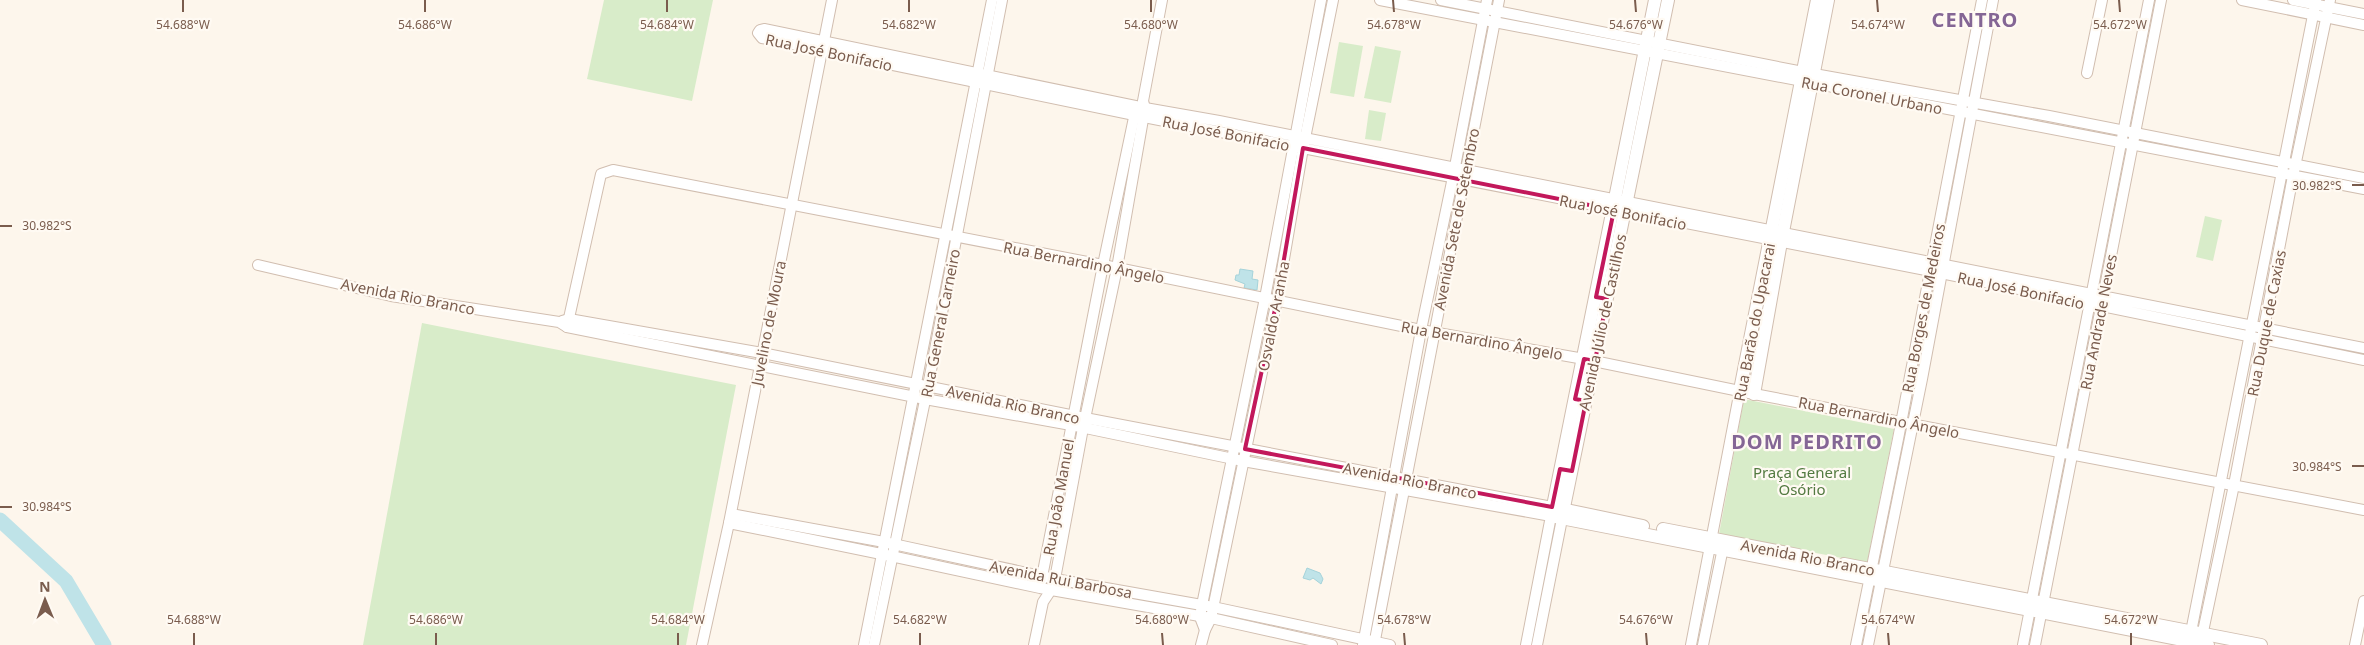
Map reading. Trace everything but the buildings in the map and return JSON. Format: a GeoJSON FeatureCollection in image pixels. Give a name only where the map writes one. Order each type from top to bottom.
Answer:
{"type":"FeatureCollection","features":[{"type":"Feature","properties":{"kind":"street","name":"Juvelino de Moura"},"geometry":{"type":"LineString","coordinates":[[702,645],[730,519],[832,0]]}},
{"type":"Feature","properties":{"kind":"street","name":"Rua João Manuel"},"geometry":{"type":"LineString","coordinates":[[1034,645],[1043,602],[1051,590],[1055,579],[1084,423],[1117,268],[1130,192],[1141,109],[1162,0]]}},
{"type":"Feature","properties":{"kind":"street","name":"Osvaldo Aranha"},"geometry":{"type":"LineString","coordinates":[[1206,618],[1213,607],[1277,300],[1321,0]]}},
{"type":"Feature","properties":{"kind":"street","name":"Osvaldo Aranha"},"geometry":{"type":"LineString","coordinates":[[1206,618],[1202,605],[1234,446],[1299,142],[1333,0]]}},
{"type":"Feature","properties":{"kind":"street","name":"Rua Coronel Urbano"},"geometry":{"type":"LineString","coordinates":[[1380,0],[1482,20],[1607,37],[1808,78],[1973,108],[2049,116],[2122,131],[2133,139],[2212,160],[2283,168],[2295,165],[2364,178]]}},
{"type":"Feature","properties":{"kind":"street","name":"Rua Coronel Urbano"},"geometry":{"type":"LineString","coordinates":[[1441,0],[1498,5],[1607,37]]}},
{"type":"Feature","properties":{"kind":"street","name":"Avenida Júlio de Castilhos"},"geometry":{"type":"LineString","coordinates":[[1526,645],[1543,557],[1557,513],[1602,298],[1652,46],[1655,0]]}},
{"type":"Feature","properties":{"kind":"street","name":"Avenida Júlio de Castilhos"},"geometry":{"type":"LineString","coordinates":[[1652,46],[1668,0]]}},
{"type":"Feature","properties":{"kind":"street","name":"Rua Barão do Upacarai"},"geometry":{"type":"LineString","coordinates":[[1808,78],[1817,0]]}},
{"type":"Feature","properties":{"kind":"street","name":"Rua Barão do Upacarai"},"geometry":{"type":"LineString","coordinates":[[1703,645],[1740,390],[1776,236],[1808,78],[1828,0]]}},
{"type":"Feature","properties":{"kind":"street","name":"Rua Borges de Medeiros"},"geometry":{"type":"LineString","coordinates":[[1856,645],[1862,614],[1875,574],[1899,461],[1912,423],[1922,379],[1946,187],[1982,0]]}},
{"type":"Feature","properties":{"kind":"street","name":"Rua Borges de Medeiros"},"geometry":{"type":"LineString","coordinates":[[1899,461],[1901,421],[1909,377],[1958,189],[1993,0]]}},
{"type":"Feature","properties":{"kind":"street"},"geometry":{"type":"LineString","coordinates":[[2087,73],[2102,0]]}},
{"type":"Feature","properties":{"kind":"street","name":"Rua Andrade Neves"},"geometry":{"type":"LineString","coordinates":[[2035,645],[2039,562],[2149,0]]}},
{"type":"Feature","properties":{"kind":"street","name":"Rua Andrade Neves"},"geometry":{"type":"LineString","coordinates":[[2023,645],[2051,563],[2133,139],[2162,0]]}},
{"type":"Feature","properties":{"kind":"street"},"geometry":{"type":"LineString","coordinates":[[2242,0],[2315,6],[2364,14]]}},
{"type":"Feature","properties":{"kind":"street"},"geometry":{"type":"LineString","coordinates":[[2293,0],[2315,6]]}},
{"type":"Feature","properties":{"kind":"street","name":"Rua General Carneiro"},"geometry":{"type":"LineString","coordinates":[[889,543],[910,470],[928,386],[971,160],[973,123],[996,3]]}},
{"type":"Feature","properties":{"kind":"street","name":"Avenida Sete de Setembro"},"geometry":{"type":"LineString","coordinates":[[1374,644],[1434,332],[1486,4]]}},
{"type":"Feature","properties":{"kind":"street","name":"Avenida Sete de Setembro"},"geometry":{"type":"LineString","coordinates":[[1363,642],[1420,330],[1459,174],[1498,5]]}},
{"type":"Feature","properties":{"kind":"street","name":"Rua Duque de Caxias"},"geometry":{"type":"LineString","coordinates":[[2197,641],[2208,552],[2315,6]]}},
{"type":"Feature","properties":{"kind":"street"},"geometry":{"type":"LineString","coordinates":[[2328,8],[2364,25]]}},
{"type":"Feature","properties":{"kind":"street","name":"Rua Duque de Caxias"},"geometry":{"type":"LineString","coordinates":[[2197,641],[2234,485],[2295,165],[2328,8]]}},
{"type":"Feature","properties":{"kind":"street"},"geometry":{"type":"LineString","coordinates":[[2145,19],[2157,22]]}},
{"type":"Feature","properties":{"kind":"street","name":"Rua José Bonifacio"},"geometry":{"type":"LineString","coordinates":[[823,46],[762,38],[758,33],[764,29],[823,46],[981,79],[1141,109],[1620,207],[1776,236],[2251,331],[2364,360]]}},
{"type":"Feature","properties":{"kind":"street"},"geometry":{"type":"LineString","coordinates":[[2304,58],[2317,60]]}},
{"type":"Feature","properties":{"kind":"street"},"geometry":{"type":"LineString","coordinates":[[1970,64],[1981,66]]}},
{"type":"Feature","properties":{"kind":"street"},"geometry":{"type":"LineString","coordinates":[[2131,88],[2143,90]]}},
{"type":"Feature","properties":{"kind":"street","name":"Rua Coronel Urbano"},"geometry":{"type":"LineString","coordinates":[[1973,108],[2047,128],[2120,142],[2133,139],[2214,149],[2283,168],[2293,176],[2364,189]]}},
{"type":"Feature","properties":{"kind":"street","name":"Rua João Manuel"},"geometry":{"type":"LineString","coordinates":[[1043,602],[1040,588],[1083,363],[1119,190],[1141,109]]}},
{"type":"Feature","properties":{"kind":"street"},"geometry":{"type":"LineString","coordinates":[[2047,128],[2049,116]]}},
{"type":"Feature","properties":{"kind":"street"},"geometry":{"type":"LineString","coordinates":[[2292,121],[2304,123]]}},
{"type":"Feature","properties":{"kind":"street","name":"Rua General Carneiro"},"geometry":{"type":"LineString","coordinates":[[874,645],[899,468],[960,158],[973,123]]}},
{"type":"Feature","properties":{"kind":"street"},"geometry":{"type":"LineString","coordinates":[[2212,160],[2214,149]]}},
{"type":"Feature","properties":{"kind":"street"},"geometry":{"type":"LineString","coordinates":[[960,158],[971,160]]}},
{"type":"Feature","properties":{"kind":"street","name":"Rua Bernardino Ângelo"},"geometry":{"type":"LineString","coordinates":[[565,323],[601,174],[612,170],[1103,265],[1420,330],[1589,360],[1754,394],[2364,510]]}},
{"type":"Feature","properties":{"kind":"street"},"geometry":{"type":"LineString","coordinates":[[1946,187],[1958,189]]}},
{"type":"Feature","properties":{"kind":"street"},"geometry":{"type":"LineString","coordinates":[[1119,190],[1130,192]]}},
{"type":"Feature","properties":{"kind":"street"},"geometry":{"type":"LineString","coordinates":[[952,200],[963,204]]}},
{"type":"Feature","properties":{"kind":"street","name":"Rua Barão do Upacarai"},"geometry":{"type":"LineString","coordinates":[[1754,394],[1776,236]]}},
{"type":"Feature","properties":{"kind":"street"},"geometry":{"type":"LineString","coordinates":[[2268,253],[2279,255]]}},
{"type":"Feature","properties":{"kind":"street","name":"Avenida Rio Branco"},"geometry":{"type":"LineString","coordinates":[[258,265],[391,296],[565,323],[691,346],[760,364],[999,412],[1159,432],[1234,446],[1343,468],[1393,483]]}},
{"type":"Feature","properties":{"kind":"street"},"geometry":{"type":"LineString","coordinates":[[936,280],[948,282]]}},
{"type":"Feature","properties":{"kind":"street"},"geometry":{"type":"LineString","coordinates":[[928,320],[940,323]]}},
{"type":"Feature","properties":{"kind":"street","name":"Rua José Bonifacio"},"geometry":{"type":"LineString","coordinates":[[2263,334],[2364,348]]}},
{"type":"Feature","properties":{"kind":"street"},"geometry":{"type":"LineString","coordinates":[[2082,342],[2094,345]]}},
{"type":"Feature","properties":{"kind":"street"},"geometry":{"type":"LineString","coordinates":[[2335,354],[2338,343]]}},
{"type":"Feature","properties":{"kind":"street","name":"Avenida Rio Branco"},"geometry":{"type":"LineString","coordinates":[[691,346],[762,353],[1001,401],[1072,421]]}},
{"type":"Feature","properties":{"kind":"street"},"geometry":{"type":"LineString","coordinates":[[921,356],[933,358]]}},
{"type":"Feature","properties":{"kind":"street"},"geometry":{"type":"LineString","coordinates":[[1083,363],[1096,366]]}},
{"type":"Feature","properties":{"kind":"street"},"geometry":{"type":"LineString","coordinates":[[845,382],[847,370]]}},
{"type":"Feature","properties":{"kind":"street"},"geometry":{"type":"LineString","coordinates":[[2243,375],[2255,378]]}},
{"type":"Feature","properties":{"kind":"street"},"geometry":{"type":"LineString","coordinates":[[1909,377],[1922,379]]}},
{"type":"Feature","properties":{"kind":"street"},"geometry":{"type":"LineString","coordinates":[[999,412],[1001,401]]}},
{"type":"Feature","properties":{"kind":"street"},"geometry":{"type":"LineString","coordinates":[[2068,413],[2079,415]]}},
{"type":"Feature","properties":{"kind":"street","name":"Avenida Rio Branco"},"geometry":{"type":"LineString","coordinates":[[1084,423],[1157,443],[1243,461],[1341,478],[1393,483],[1717,543],[2119,622],[2197,641],[2261,645]]}},
{"type":"Feature","properties":{"kind":"street"},"geometry":{"type":"LineString","coordinates":[[1157,443],[1159,432]]}},
{"type":"Feature","properties":{"kind":"street"},"geometry":{"type":"LineString","coordinates":[[2229,446],[2241,448]]}},
{"type":"Feature","properties":{"kind":"street"},"geometry":{"type":"LineString","coordinates":[[899,468],[910,470]]}},
{"type":"Feature","properties":{"kind":"street"},"geometry":{"type":"LineString","coordinates":[[1341,478],[1343,468]]}},
{"type":"Feature","properties":{"kind":"street"},"geometry":{"type":"LineString","coordinates":[[1060,484],[1072,487]]}},
{"type":"Feature","properties":{"kind":"street","name":"Avenida Júlio de Castilhos"},"geometry":{"type":"LineString","coordinates":[[1537,645],[1554,559],[1557,513]]}},
{"type":"Feature","properties":{"kind":"street","name":"Avenida Rui Barbosa"},"geometry":{"type":"LineString","coordinates":[[730,519],[807,528],[889,543],[1042,577],[1213,607],[1326,631],[1363,642],[1390,645]]}},
{"type":"Feature","properties":{"kind":"street","name":"Avenida Rui Barbosa"},"geometry":{"type":"LineString","coordinates":[[730,519],[805,538],[1040,588],[1206,618],[1328,644]]}},
{"type":"Feature","properties":{"kind":"street"},"geometry":{"type":"LineString","coordinates":[[805,538],[807,528]]}},
{"type":"Feature","properties":{"kind":"street","name":"Rua Barão do Upacarai"},"geometry":{"type":"LineString","coordinates":[[1692,645],[1717,543]]}},
{"type":"Feature","properties":{"kind":"street"},"geometry":{"type":"LineString","coordinates":[[2208,552],[2219,554]]}},
{"type":"Feature","properties":{"kind":"street","name":"Rua General Carneiro"},"geometry":{"type":"LineString","coordinates":[[864,645],[887,555]]}},
{"type":"Feature","properties":{"kind":"street"},"geometry":{"type":"LineString","coordinates":[[1543,557],[1554,559]]}},
{"type":"Feature","properties":{"kind":"street"},"geometry":{"type":"LineString","coordinates":[[964,572],[967,560]]}},
{"type":"Feature","properties":{"kind":"street"},"geometry":{"type":"LineString","coordinates":[[2039,562],[2051,563]]}},
{"type":"Feature","properties":{"kind":"street","name":"Rua Borges de Medeiros"},"geometry":{"type":"LineString","coordinates":[[1868,645],[1874,617],[1875,574]]}},
{"type":"Feature","properties":{"kind":"street"},"geometry":{"type":"LineString","coordinates":[[1131,604],[1133,593]]}},
{"type":"Feature","properties":{"kind":"street"},"geometry":{"type":"LineString","coordinates":[[2355,645],[2363,615],[2364,601]]}},
{"type":"Feature","properties":{"kind":"street"},"geometry":{"type":"LineString","coordinates":[[1862,614],[1874,617]]}},
{"type":"Feature","properties":{"kind":"street"},"geometry":{"type":"LineString","coordinates":[[1201,645],[1206,618]]}},
{"type":"Feature","properties":{"kind":"street"},"geometry":{"type":"LineString","coordinates":[[1529,630],[1540,632]]}},
{"type":"Feature","properties":{"kind":"street"},"geometry":{"type":"LineString","coordinates":[[1326,631],[1328,644]]}},
{"type":"Feature","properties":{"kind":"highlighted area"},"geometry":{"type":"Polygon","coordinates":[[[1303,148],[1614,210],[1596,297],[1607,299],[1595,361],[1584,359],[1575,399],[1586,401],[1572,471],[1560,469],[1552,507],[1245,449],[1277,300],[1303,148]]]}},
{"type":"Feature","properties":{"kind":"green space"},"geometry":{"type":"Polygon","coordinates":[[[604,0],[713,0],[692,101],[587,79],[604,0]]]}},
{"type":"Feature","properties":{"kind":"green space"},"geometry":{"type":"Polygon","coordinates":[[[1339,42],[1363,46],[1354,97],[1330,93],[1339,42]]]}},
{"type":"Feature","properties":{"kind":"green space"},"geometry":{"type":"Polygon","coordinates":[[[1375,46],[1401,51],[1391,103],[1364,98],[1375,46]]]}},
{"type":"Feature","properties":{"kind":"green space"},"geometry":{"type":"Polygon","coordinates":[[[1369,110],[1386,113],[1381,141],[1365,139],[1369,110]]]}},
{"type":"Feature","properties":{"kind":"green space"},"geometry":{"type":"Polygon","coordinates":[[[2205,216],[2222,220],[2213,261],[2196,257],[2205,216]]]}},
{"type":"Feature","properties":{"kind":"green space"},"geometry":{"type":"Polygon","coordinates":[[[422,323],[736,385],[686,645],[363,645],[422,323]]]}},
{"type":"Feature","properties":{"kind":"green space","name":"Praça General Osório"},"geometry":{"type":"Polygon","coordinates":[[[1744,399],[1894,429],[1867,563],[1719,534],[1744,399]]]}},
{"type":"Feature","properties":{"kind":"water"},"geometry":{"type":"Polygon","coordinates":[[[1240,269],[1253,271],[1252,279],[1258,280],[1257,290],[1244,288],[1245,284],[1235,280],[1236,275],[1239,275],[1240,269]]]}},
{"type":"Feature","properties":{"kind":"water"},"geometry":{"type":"Polygon","coordinates":[[[1307,568],[1320,573],[1323,579],[1321,584],[1313,578],[1310,580],[1303,578],[1307,568]]]}},
{"type":"Feature","properties":{"kind":"waterway"},"geometry":{"type":"LineString","coordinates":[[0,520],[66,581],[104,645]]}},
{"type":"Feature","properties":{"kind":"district","name":"CENTRO"},"geometry":{"type":"Point","coordinates":[1975,19]}},
{"type":"Feature","properties":{"kind":"district","name":"DOM PEDRITO"},"geometry":{"type":"Point","coordinates":[1807,441]}}]}
